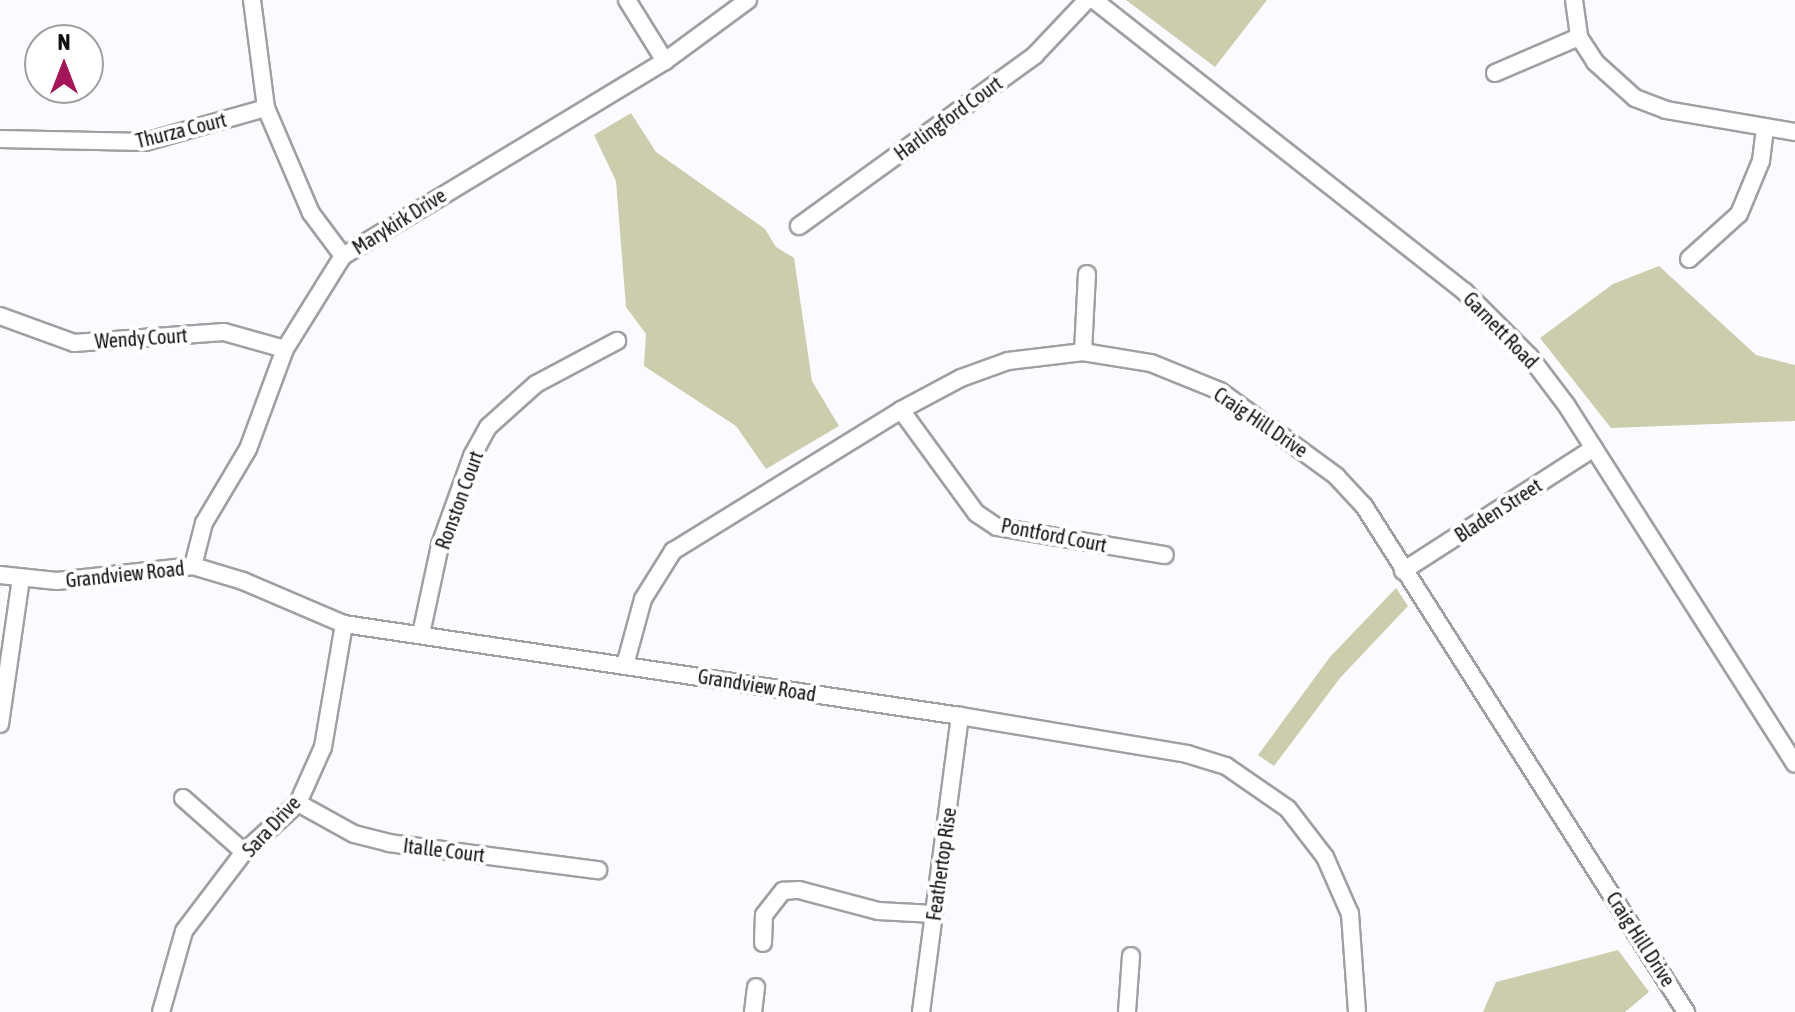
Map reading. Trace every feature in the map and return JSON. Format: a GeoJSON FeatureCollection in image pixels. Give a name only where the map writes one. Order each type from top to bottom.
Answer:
{"type":"FeatureCollection","features":[{"type":"Feature","properties":{"kind":"street"},"geometry":{"type":"LineString","coordinates":[[252,0],[266,108],[304,199],[343,256]]}},
{"type":"Feature","properties":{"kind":"street"},"geometry":{"type":"LineString","coordinates":[[627,0],[665,61]]}},
{"type":"Feature","properties":{"kind":"street","name":"Marykirk Drive"},"geometry":{"type":"LineString","coordinates":[[193,566],[204,523],[248,449],[285,349],[343,256],[665,61],[748,0]]}},
{"type":"Feature","properties":{"kind":"street","name":"Harlingford Court"},"geometry":{"type":"LineString","coordinates":[[799,226],[1035,55],[1087,0]]}},
{"type":"Feature","properties":{"kind":"street","name":"Garnett Road"},"geometry":{"type":"LineString","coordinates":[[1094,0],[1464,291],[1530,357],[1594,448],[1795,764]]}},
{"type":"Feature","properties":{"kind":"street"},"geometry":{"type":"LineString","coordinates":[[1574,0],[1579,37],[1595,62],[1635,98],[1666,110],[1795,132]]}},
{"type":"Feature","properties":{"kind":"street"},"geometry":{"type":"LineString","coordinates":[[1495,73],[1579,37]]}},
{"type":"Feature","properties":{"kind":"street","name":"Thurza Court"},"geometry":{"type":"LineString","coordinates":[[0,139],[145,142],[266,108]]}},
{"type":"Feature","properties":{"kind":"street"},"geometry":{"type":"LineString","coordinates":[[1689,259],[1739,214],[1757,174],[1765,128]]}},
{"type":"Feature","properties":{"kind":"street"},"geometry":{"type":"LineString","coordinates":[[1083,352],[1087,274]]}},
{"type":"Feature","properties":{"kind":"street","name":"Wendy Court"},"geometry":{"type":"LineString","coordinates":[[0,316],[74,343],[224,332],[285,349]]}},
{"type":"Feature","properties":{"kind":"street","name":"Ronston Court"},"geometry":{"type":"LineString","coordinates":[[421,634],[440,545],[472,456],[488,427],[536,384],[617,341]]}},
{"type":"Feature","properties":{"kind":"street","name":"Craig Hill Drive"},"geometry":{"type":"LineString","coordinates":[[625,665],[643,599],[673,551],[901,410],[961,378],[1008,361],[1083,352],[1151,363],[1220,391],[1336,476],[1364,506],[1686,1012]]}},
{"type":"Feature","properties":{"kind":"street","name":"Pontford Court"},"geometry":{"type":"LineString","coordinates":[[901,410],[976,513],[997,527],[1165,555]]}},
{"type":"Feature","properties":{"kind":"street","name":"Bladen Street"},"geometry":{"type":"LineString","coordinates":[[1403,571],[1594,448]]}},
{"type":"Feature","properties":{"kind":"street","name":"Grandview Road"},"geometry":{"type":"LineString","coordinates":[[0,575],[86,580],[193,566],[243,581],[344,624],[960,716],[1187,754],[1226,766],[1260,785],[1310,834],[1339,886],[1356,949],[1357,1012]]}},
{"type":"Feature","properties":{"kind":"street"},"geometry":{"type":"LineString","coordinates":[[0,724],[21,578]]}},
{"type":"Feature","properties":{"kind":"street","name":"Sara Drive"},"geometry":{"type":"LineString","coordinates":[[161,1012],[184,931],[244,852],[298,803],[323,747],[344,624]]}},
{"type":"Feature","properties":{"kind":"street","name":"Feathertop Rise"},"geometry":{"type":"LineString","coordinates":[[921,1012],[960,716]]}},
{"type":"Feature","properties":{"kind":"street"},"geometry":{"type":"LineString","coordinates":[[183,798],[244,852]]}},
{"type":"Feature","properties":{"kind":"street","name":"Italle Court"},"geometry":{"type":"LineString","coordinates":[[298,803],[354,834],[389,843],[598,870]]}},
{"type":"Feature","properties":{"kind":"street"},"geometry":{"type":"LineString","coordinates":[[763,943],[764,915],[772,901],[783,891],[799,890],[878,911],[934,914]]}},
{"type":"Feature","properties":{"kind":"street"},"geometry":{"type":"LineString","coordinates":[[1127,1012],[1131,956]]}},
{"type":"Feature","properties":{"kind":"street"},"geometry":{"type":"LineString","coordinates":[[753,1012],[756,987]]}},
{"type":"Feature","properties":{"kind":"green space"},"geometry":{"type":"Polygon","coordinates":[[[1126,0],[1267,0],[1215,67],[1126,0]]]}},
{"type":"Feature","properties":{"kind":"green space"},"geometry":{"type":"Polygon","coordinates":[[[631,113],[656,152],[765,229],[776,247],[794,258],[812,381],[839,426],[766,469],[736,426],[644,366],[646,334],[626,307],[616,181],[594,135],[631,113]]]}},
{"type":"Feature","properties":{"kind":"green space"},"geometry":{"type":"Polygon","coordinates":[[[1659,266],[1756,355],[1795,365],[1795,421],[1611,428],[1540,338],[1613,284],[1659,266]]]}},
{"type":"Feature","properties":{"kind":"green space"},"geometry":{"type":"Polygon","coordinates":[[[1396,588],[1408,606],[1340,678],[1274,766],[1258,755],[1330,657],[1396,588]]]}},
{"type":"Feature","properties":{"kind":"green space"},"geometry":{"type":"Polygon","coordinates":[[[1618,950],[1649,992],[1625,1012],[1483,1012],[1496,982],[1618,950]]]}}]}
